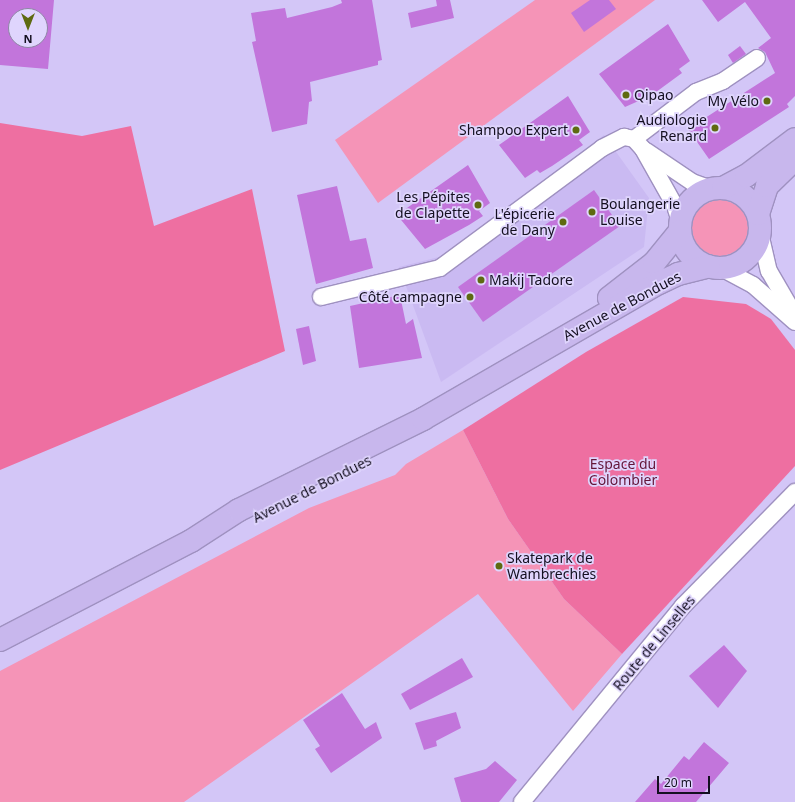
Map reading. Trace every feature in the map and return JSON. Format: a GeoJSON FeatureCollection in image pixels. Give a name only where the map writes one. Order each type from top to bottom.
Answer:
{"type":"FeatureCollection","features":[{"type":"Feature","properties":{"kind":"main road"},"geometry":{"type":"LineString","coordinates":[[795,139],[746,176],[690,200],[680,226],[687,251],[715,267],[747,258],[759,224],[767,186],[795,159]]}},
{"type":"Feature","properties":{"kind":"main road"},"geometry":{"type":"LineString","coordinates":[[717,188],[743,195],[759,224]]}},
{"type":"Feature","properties":{"kind":"main road","name":"Avenue de Bondues"},"geometry":{"type":"LineString","coordinates":[[538,351],[654,264],[680,226]]}},
{"type":"Feature","properties":{"kind":"main road","name":"Avenue de Bondues"},"geometry":{"type":"LineString","coordinates":[[0,640],[191,541],[254,519],[378,456],[423,419],[538,351],[671,276],[715,267]]}},
{"type":"Feature","properties":{"kind":"street"},"geometry":{"type":"LineString","coordinates":[[639,144],[696,92],[725,80],[757,58]]}},
{"type":"Feature","properties":{"kind":"street"},"geometry":{"type":"LineString","coordinates":[[321,297],[440,268],[608,144],[624,137],[639,144],[692,182],[717,188]]}},
{"type":"Feature","properties":{"kind":"street"},"geometry":{"type":"LineString","coordinates":[[639,144],[675,206],[680,226]]}},
{"type":"Feature","properties":{"kind":"street"},"geometry":{"type":"LineString","coordinates":[[759,224],[771,275],[795,315]]}},
{"type":"Feature","properties":{"kind":"street"},"geometry":{"type":"LineString","coordinates":[[715,267],[753,285],[795,322]]}},
{"type":"Feature","properties":{"kind":"street","name":"Route de Linselles"},"geometry":{"type":"LineString","coordinates":[[522,802],[684,606],[795,492]]}},
{"type":"Feature","properties":{"kind":"shaded area"},"geometry":{"type":"Polygon","coordinates":[[[535,0],[655,0],[378,203],[335,140],[535,0]]]}},
{"type":"Feature","properties":{"kind":"shaded area"},"geometry":{"type":"Polygon","coordinates":[[[604,135],[649,198],[644,247],[441,382],[399,267],[443,256],[604,135]]]}},
{"type":"Feature","properties":{"kind":"shaded area"},"geometry":{"type":"Polygon","coordinates":[[[715,200],[725,200],[740,208],[746,217],[748,228],[746,239],[740,248],[725,256],[715,256],[704,251],[697,244],[692,233],[692,223],[697,212],[704,205],[715,200]]]}},
{"type":"Feature","properties":{"kind":"shaded area"},"geometry":{"type":"Polygon","coordinates":[[[463,430],[508,519],[564,599],[622,654],[573,711],[478,594],[184,802],[0,802],[0,671],[309,508],[395,475],[406,464],[463,430]]]}},
{"type":"Feature","properties":{"kind":"green space"},"geometry":{"type":"Polygon","coordinates":[[[0,123],[82,136],[131,126],[154,226],[252,189],[285,351],[0,470],[0,123]]]}},
{"type":"Feature","properties":{"kind":"green space","name":"Espace du Colombier"},"geometry":{"type":"Polygon","coordinates":[[[683,297],[746,304],[771,319],[795,350],[795,466],[622,654],[564,599],[508,519],[463,430],[586,352],[683,297]]]}},
{"type":"Feature","properties":{"kind":"building"},"geometry":{"type":"Polygon","coordinates":[[[0,0],[54,0],[48,69],[0,65],[0,0]]]}},
{"type":"Feature","properties":{"kind":"building"},"geometry":{"type":"Polygon","coordinates":[[[341,0],[372,0],[382,60],[378,61],[378,65],[310,82],[312,101],[309,102],[307,124],[272,132],[252,42],[256,41],[251,13],[285,8],[287,18],[332,7],[342,3],[341,0]]]}},
{"type":"Feature","properties":{"kind":"building"},"geometry":{"type":"Polygon","coordinates":[[[436,0],[450,0],[454,18],[411,28],[408,13],[437,6],[436,0]]]}},
{"type":"Feature","properties":{"kind":"building"},"geometry":{"type":"Polygon","coordinates":[[[590,0],[609,0],[616,9],[584,32],[571,13],[590,0]]]}},
{"type":"Feature","properties":{"kind":"building"},"geometry":{"type":"Polygon","coordinates":[[[702,0],[795,0],[795,96],[787,104],[789,107],[709,159],[688,129],[775,73],[765,52],[758,48],[771,38],[745,2],[718,22],[702,0]]]}},
{"type":"Feature","properties":{"kind":"building"},"geometry":{"type":"Polygon","coordinates":[[[668,24],[690,61],[679,69],[682,73],[652,95],[625,107],[599,74],[668,24]]]}},
{"type":"Feature","properties":{"kind":"building"},"geometry":{"type":"Polygon","coordinates":[[[740,46],[746,54],[733,63],[728,55],[740,46]]]}},
{"type":"Feature","properties":{"kind":"building"},"geometry":{"type":"Polygon","coordinates":[[[568,96],[590,132],[579,140],[583,145],[540,173],[537,170],[525,178],[499,145],[568,96]]]}},
{"type":"Feature","properties":{"kind":"building"},"geometry":{"type":"Polygon","coordinates":[[[468,165],[490,203],[479,211],[483,216],[425,249],[397,215],[468,165]]]}},
{"type":"Feature","properties":{"kind":"building"},"geometry":{"type":"Polygon","coordinates":[[[337,186],[350,241],[366,238],[373,268],[316,284],[297,195],[337,186]]]}},
{"type":"Feature","properties":{"kind":"building"},"geometry":{"type":"Polygon","coordinates":[[[594,190],[620,226],[483,322],[458,287],[594,190]]]}},
{"type":"Feature","properties":{"kind":"building"},"geometry":{"type":"Polygon","coordinates":[[[400,295],[406,324],[413,319],[422,358],[359,368],[350,306],[400,295]]]}},
{"type":"Feature","properties":{"kind":"building"},"geometry":{"type":"Polygon","coordinates":[[[309,326],[316,361],[303,365],[296,329],[309,326]]]}},
{"type":"Feature","properties":{"kind":"building"},"geometry":{"type":"Polygon","coordinates":[[[724,645],[747,671],[718,708],[689,676],[724,645]]]}},
{"type":"Feature","properties":{"kind":"building"},"geometry":{"type":"Polygon","coordinates":[[[462,658],[473,677],[410,710],[401,694],[462,658]]]}},
{"type":"Feature","properties":{"kind":"building"},"geometry":{"type":"Polygon","coordinates":[[[342,693],[365,729],[376,722],[382,738],[331,773],[315,749],[320,746],[303,720],[342,693]]]}},
{"type":"Feature","properties":{"kind":"building"},"geometry":{"type":"Polygon","coordinates":[[[456,712],[461,728],[436,741],[437,746],[424,750],[415,723],[456,712]]]}},
{"type":"Feature","properties":{"kind":"building"},"geometry":{"type":"Polygon","coordinates":[[[704,742],[729,763],[696,802],[635,802],[655,779],[661,784],[684,756],[689,760],[704,742]]]}},
{"type":"Feature","properties":{"kind":"building"},"geometry":{"type":"Polygon","coordinates":[[[495,761],[517,780],[499,802],[461,802],[454,778],[486,769],[495,761]]]}},
{"type":"Feature","properties":{"kind":"place","name":"Qipao"},"geometry":{"type":"Point","coordinates":[626,95]}},
{"type":"Feature","properties":{"kind":"place","name":"My Vélo"},"geometry":{"type":"Point","coordinates":[767,101]}},
{"type":"Feature","properties":{"kind":"place","name":"Audiologie Renard"},"geometry":{"type":"Point","coordinates":[715,128]}},
{"type":"Feature","properties":{"kind":"place","name":"Shampoo Expert"},"geometry":{"type":"Point","coordinates":[576,130]}},
{"type":"Feature","properties":{"kind":"place","name":"Les Pépites de Clapette"},"geometry":{"type":"Point","coordinates":[478,205]}},
{"type":"Feature","properties":{"kind":"place","name":"Boulangerie Louise"},"geometry":{"type":"Point","coordinates":[592,212]}},
{"type":"Feature","properties":{"kind":"place","name":"L'épicerie de Dany"},"geometry":{"type":"Point","coordinates":[563,222]}},
{"type":"Feature","properties":{"kind":"place","name":"Makij Tadore"},"geometry":{"type":"Point","coordinates":[481,280]}},
{"type":"Feature","properties":{"kind":"place","name":"Côté campagne"},"geometry":{"type":"Point","coordinates":[470,297]}},
{"type":"Feature","properties":{"kind":"place","name":"Skatepark de Wambrechies"},"geometry":{"type":"Point","coordinates":[499,566]}}]}
